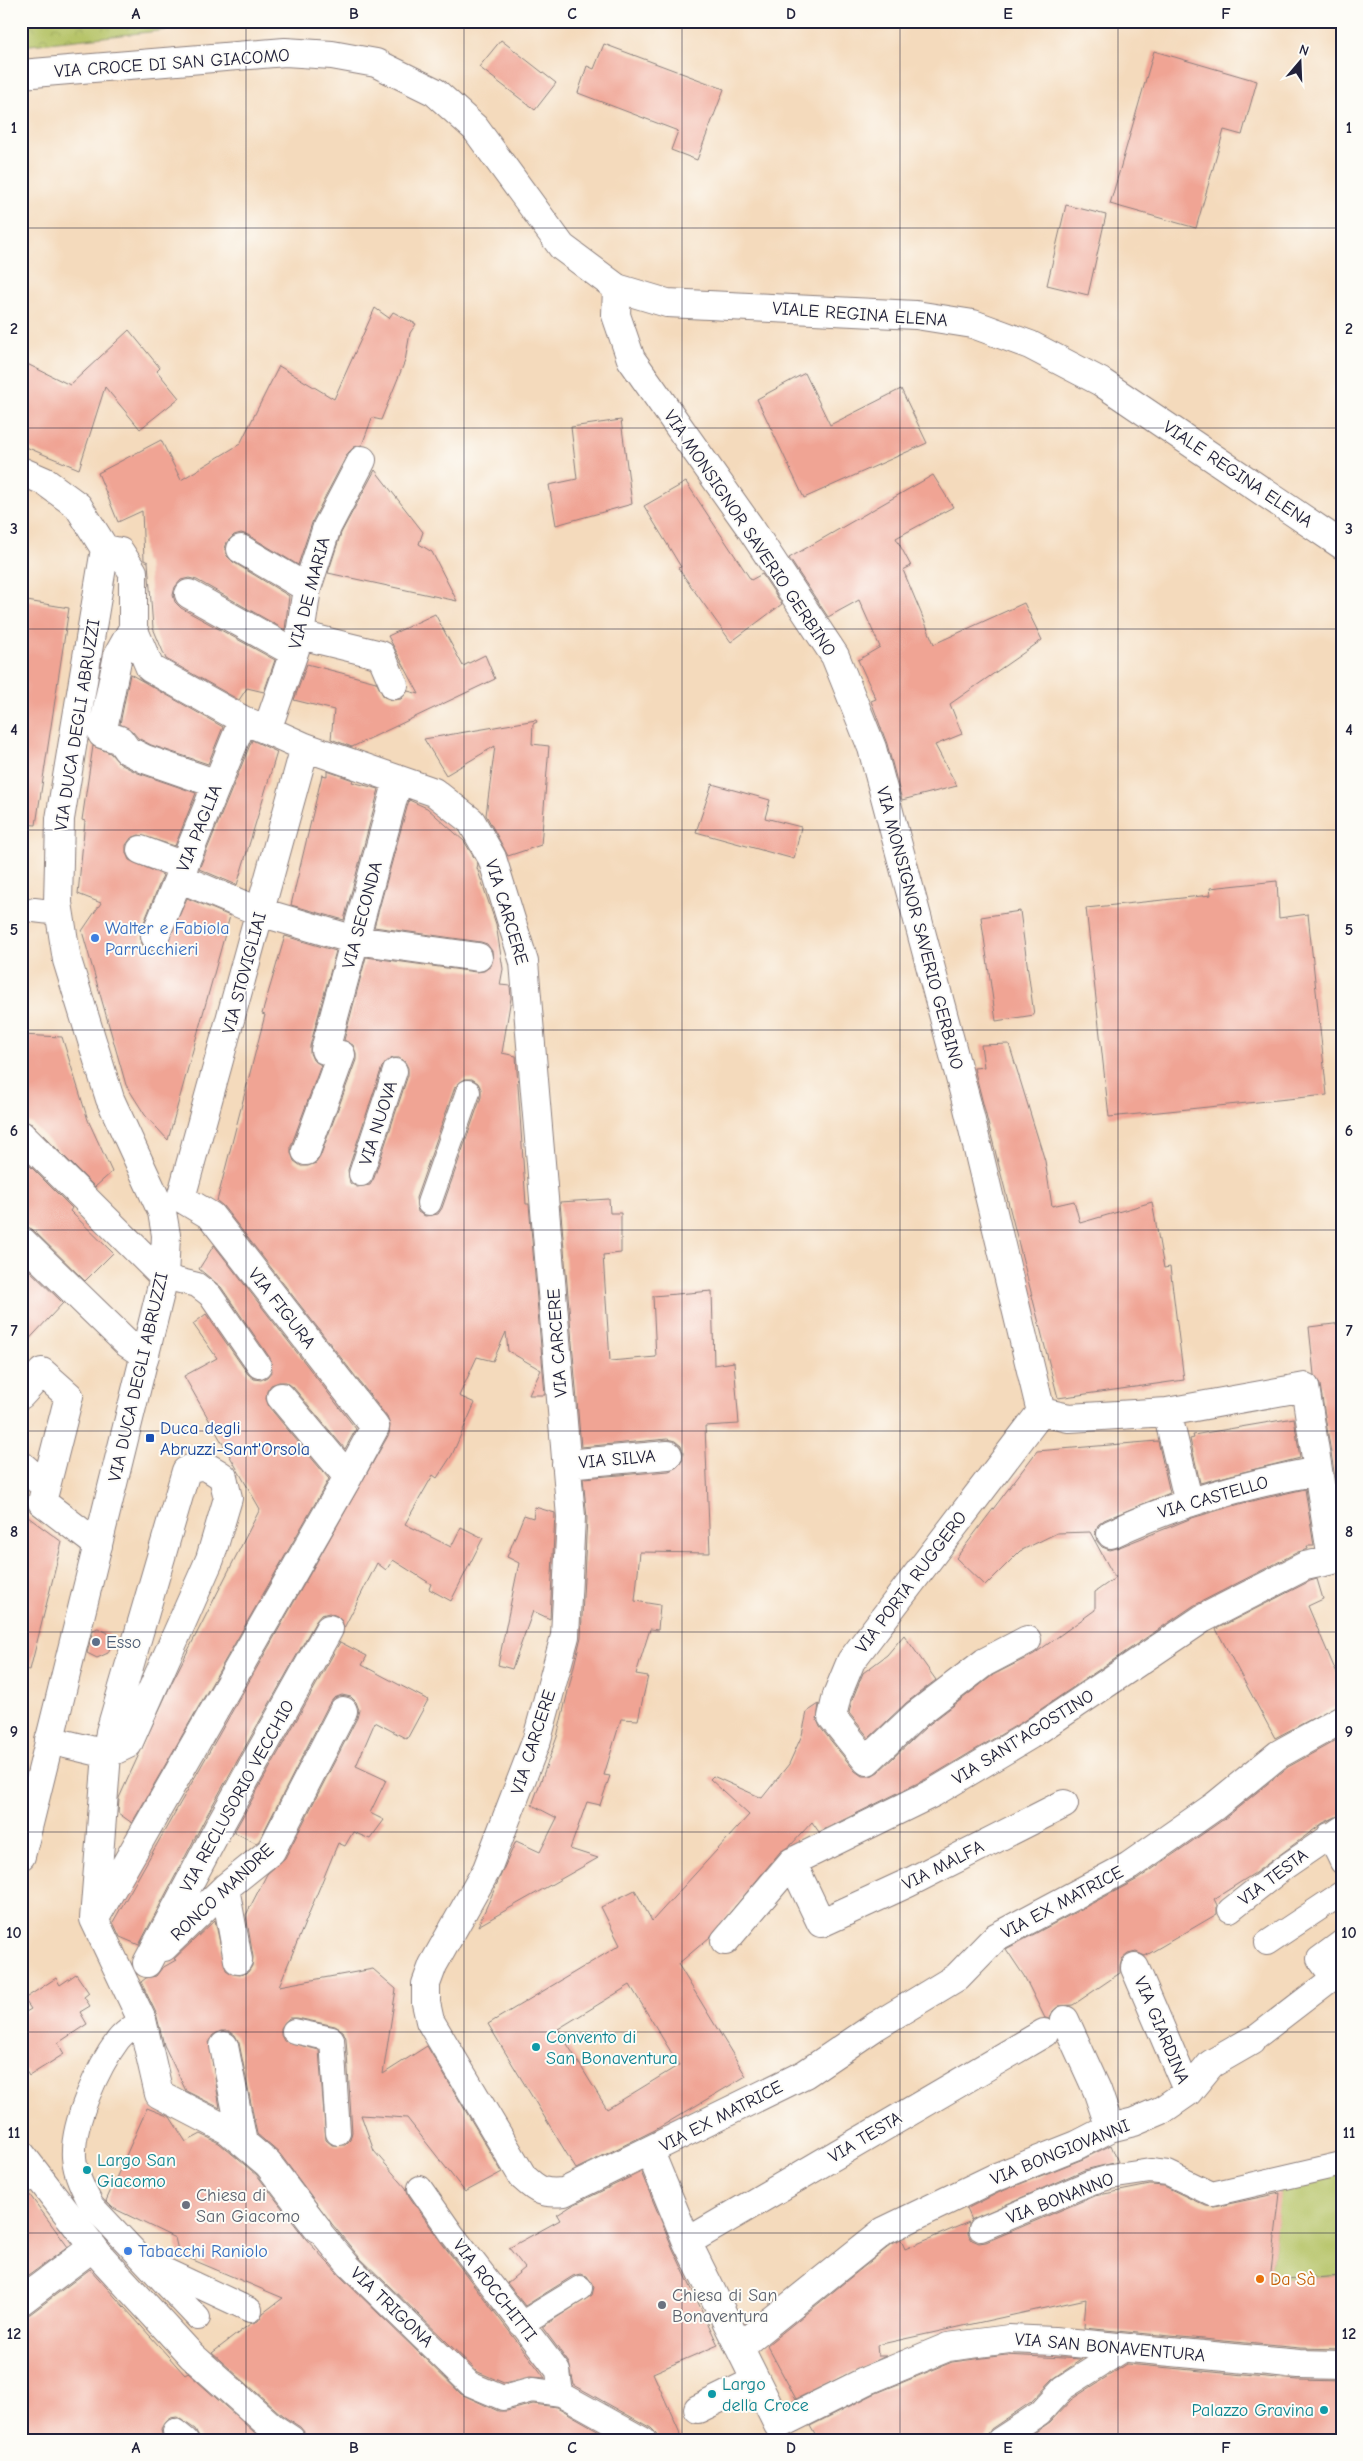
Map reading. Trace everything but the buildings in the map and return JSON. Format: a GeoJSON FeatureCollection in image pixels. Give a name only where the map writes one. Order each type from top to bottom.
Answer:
{"type":"FeatureCollection","features":[{"type":"Feature","properties":{"kind":"street","name":"VIA CROCE DI SAN GIACOMO"},"geometry":{"type":"LineString","coordinates":[[21,74],[284,52],[332,55],[376,63],[435,92],[475,128],[562,247],[617,288]]}},
{"type":"Feature","properties":{"kind":"street","name":"VIALE REGINA ELENA"},"geometry":{"type":"LineString","coordinates":[[617,288],[667,303],[916,315],[973,324],[1030,345],[1101,382],[1342,545]]}},
{"type":"Feature","properties":{"kind":"street","name":"VIA MONSIGNOR SAVERIO GERBINO"},"geometry":{"type":"LineString","coordinates":[[617,288],[616,316],[631,358],[749,526],[835,656],[872,748],[967,1104],[1041,1412]]}},
{"type":"Feature","properties":{"kind":"street","name":"VIA DE MARIA"},"geometry":{"type":"LineString","coordinates":[[255,725],[296,644],[308,588],[327,527],[362,460]]}},
{"type":"Feature","properties":{"kind":"street"},"geometry":{"type":"LineString","coordinates":[[21,471],[44,481],[78,506],[105,549]]}},
{"type":"Feature","properties":{"kind":"street","name":"VIA CARCERE"},"geometry":{"type":"LineString","coordinates":[[105,549],[120,552],[133,572],[133,628],[150,668],[255,725],[306,747],[434,792],[470,821],[492,858],[524,962],[571,1517],[565,1636],[537,1740],[487,1868],[433,1965],[426,1984],[426,2003],[430,2021],[523,2177],[535,2188],[548,2194],[564,2192],[650,2152]]}},
{"type":"Feature","properties":{"kind":"street","name":"VIA DUCA DEGLI ABRUZZI"},"geometry":{"type":"LineString","coordinates":[[21,1856],[164,1277],[166,1235],[172,1205],[110,1099],[66,960],[46,911],[105,549]]}},
{"type":"Feature","properties":{"kind":"street"},"geometry":{"type":"LineString","coordinates":[[241,549],[308,588]]}},
{"type":"Feature","properties":{"kind":"street"},"geometry":{"type":"LineString","coordinates":[[189,594],[296,644],[381,655],[394,685]]}},
{"type":"Feature","properties":{"kind":"street"},"geometry":{"type":"LineString","coordinates":[[133,628],[118,655],[102,734],[120,740],[127,750],[145,759],[217,784]]}},
{"type":"Feature","properties":{"kind":"street","name":"VIA PAGLIA"},"geometry":{"type":"LineString","coordinates":[[155,936],[217,784],[255,725]]}},
{"type":"Feature","properties":{"kind":"street","name":"VIA STOVIGLIAI"},"geometry":{"type":"LineString","coordinates":[[172,1205],[260,912],[306,747]]}},
{"type":"Feature","properties":{"kind":"street","name":"VIA SECONDA"},"geometry":{"type":"LineString","coordinates":[[306,1151],[333,1053],[355,940],[398,780]]}},
{"type":"Feature","properties":{"kind":"street"},"geometry":{"type":"LineString","coordinates":[[141,850],[260,912],[355,940],[478,957]]}},
{"type":"Feature","properties":{"kind":"street","name":"VIA NUOVA"},"geometry":{"type":"LineString","coordinates":[[361,1174],[395,1071]]}},
{"type":"Feature","properties":{"kind":"street"},"geometry":{"type":"LineString","coordinates":[[429,1203],[468,1092]]}},
{"type":"Feature","properties":{"kind":"street"},"geometry":{"type":"LineString","coordinates":[[21,1135],[164,1277],[197,1285],[210,1295],[259,1366]]}},
{"type":"Feature","properties":{"kind":"street","name":"VIA FIGURA"},"geometry":{"type":"LineString","coordinates":[[172,1205],[211,1216],[375,1427],[348,1478]]}},
{"type":"Feature","properties":{"kind":"street"},"geometry":{"type":"LineString","coordinates":[[21,1240],[127,1343],[145,1355]]}},
{"type":"Feature","properties":{"kind":"street"},"geometry":{"type":"LineString","coordinates":[[21,1395],[42,1372],[69,1396],[42,1502],[98,1544]]}},
{"type":"Feature","properties":{"kind":"street"},"geometry":{"type":"LineString","coordinates":[[1041,1412],[1069,1418],[1167,1412],[1305,1387],[1318,1471],[1337,1559]]}},
{"type":"Feature","properties":{"kind":"street"},"geometry":{"type":"LineString","coordinates":[[94,1919],[348,1478],[281,1397]]}},
{"type":"Feature","properties":{"kind":"street","name":"VIA PORTA RUGGERO"},"geometry":{"type":"LineString","coordinates":[[1027,1640],[985,1662],[917,1714],[867,1760],[832,1716],[837,1695],[851,1661],[1041,1412]]}},
{"type":"Feature","properties":{"kind":"street"},"geometry":{"type":"LineString","coordinates":[[1167,1412],[1189,1503]]}},
{"type":"Feature","properties":{"kind":"street","name":"VIA SILVA"},"geometry":{"type":"LineString","coordinates":[[566,1464],[668,1455]]}},
{"type":"Feature","properties":{"kind":"street"},"geometry":{"type":"LineString","coordinates":[[21,1465],[45,1486]]}},
{"type":"Feature","properties":{"kind":"street"},"geometry":{"type":"LineString","coordinates":[[49,1740],[108,1754],[128,1744],[210,1559],[228,1498],[224,1477],[211,1468],[197,1465],[186,1471],[110,1732],[108,1754],[94,1919]]}},
{"type":"Feature","properties":{"kind":"street","name":"VIA CASTELLO"},"geometry":{"type":"LineString","coordinates":[[1111,1534],[1151,1515],[1189,1503],[1262,1481],[1318,1471]]}},
{"type":"Feature","properties":{"kind":"street","name":"VIA SANT'AGOSTINO"},"geometry":{"type":"LineString","coordinates":[[725,1941],[792,1862],[949,1784],[1030,1735],[1202,1619],[1305,1566],[1337,1559]]}},
{"type":"Feature","properties":{"kind":"street","name":"VIA RECLUSORIO VECCHIO"},"geometry":{"type":"LineString","coordinates":[[147,1963],[222,1821],[329,1629]]}},
{"type":"Feature","properties":{"kind":"street","name":"RONCO MANDRE"},"geometry":{"type":"LineString","coordinates":[[123,1978],[147,1963],[225,1888],[271,1851],[343,1712]]}},
{"type":"Feature","properties":{"kind":"street","name":"VIA EX MATRICE"},"geometry":{"type":"LineString","coordinates":[[650,2152],[805,2074],[876,2026],[957,1976],[996,1937],[1129,1866],[1215,1806],[1279,1754],[1342,1720]]}},
{"type":"Feature","properties":{"kind":"street","name":"VIA MALFA"},"geometry":{"type":"LineString","coordinates":[[792,1862],[821,1923],[908,1883],[1064,1804]]}},
{"type":"Feature","properties":{"kind":"street"},"geometry":{"type":"LineString","coordinates":[[1335,1832],[1342,1862]]}},
{"type":"Feature","properties":{"kind":"street","name":"VIA TESTA"},"geometry":{"type":"LineString","coordinates":[[1230,1910],[1335,1832]]}},
{"type":"Feature","properties":{"kind":"street"},"geometry":{"type":"LineString","coordinates":[[225,1888],[238,1960]]}},
{"type":"Feature","properties":{"kind":"street"},"geometry":{"type":"LineString","coordinates":[[1267,1943],[1342,1893]]}},
{"type":"Feature","properties":{"kind":"street","name":"VIA TRIGONA"},"geometry":{"type":"LineString","coordinates":[[94,1919],[142,2020],[159,2094],[228,2130],[268,2164],[349,2266],[470,2384],[503,2398],[532,2390],[561,2394],[644,2440]]}},
{"type":"Feature","properties":{"kind":"street","name":"VIA BONGIOVANNI"},"geometry":{"type":"LineString","coordinates":[[739,2347],[884,2231],[994,2178],[1078,2144],[1110,2128],[1134,2122],[1162,2110],[1188,2092],[1211,2064],[1252,2041],[1337,1974],[1318,1960],[1342,1942]]}},
{"type":"Feature","properties":{"kind":"street","name":"VIA GIARDINA"},"geometry":{"type":"LineString","coordinates":[[1135,1968],[1188,2092]]}},
{"type":"Feature","properties":{"kind":"street"},"geometry":{"type":"LineString","coordinates":[[142,2020],[119,2038],[101,2068],[75,2134],[74,2157],[81,2186],[92,2206],[198,2318]]}},
{"type":"Feature","properties":{"kind":"street","name":"VIA TESTA"},"geometry":{"type":"LineString","coordinates":[[687,2242],[1054,2026],[1097,2090],[1110,2128]]}},
{"type":"Feature","properties":{"kind":"street"},"geometry":{"type":"LineString","coordinates":[[294,2031],[332,2039],[338,2133]]}},
{"type":"Feature","properties":{"kind":"street"},"geometry":{"type":"LineString","coordinates":[[224,2046],[243,2143]]}},
{"type":"Feature","properties":{"kind":"street","name":"VIA SAN BONAVENTURA"},"geometry":{"type":"LineString","coordinates":[[650,2152],[687,2242],[778,2425],[868,2380],[948,2347],[1009,2339],[1299,2364],[1342,2365]]}},
{"type":"Feature","properties":{"kind":"street","name":"VIA BONANNO"},"geometry":{"type":"LineString","coordinates":[[981,2229],[1089,2183],[1124,2174],[1150,2171],[1168,2173],[1212,2194],[1342,2164]]}},
{"type":"Feature","properties":{"kind":"street"},"geometry":{"type":"LineString","coordinates":[[26,2171],[192,2356],[273,2428],[291,2440]]}},
{"type":"Feature","properties":{"kind":"street","name":"VIA ROCCHITTI"},"geometry":{"type":"LineString","coordinates":[[420,2188],[452,2234],[558,2371],[561,2394]]}},
{"type":"Feature","properties":{"kind":"street"},"geometry":{"type":"LineString","coordinates":[[21,2300],[93,2247]]}},
{"type":"Feature","properties":{"kind":"street"},"geometry":{"type":"LineString","coordinates":[[143,2260],[250,2310]]}},
{"type":"Feature","properties":{"kind":"street"},"geometry":{"type":"LineString","coordinates":[[521,2324],[580,2288]]}},
{"type":"Feature","properties":{"kind":"street"},"geometry":{"type":"LineString","coordinates":[[999,2440],[1040,2413],[1063,2388],[1126,2348]]}},
{"type":"Feature","properties":{"kind":"street"},"geometry":{"type":"LineString","coordinates":[[698,2409],[755,2381]]}},
{"type":"Feature","properties":{"kind":"green space"},"geometry":{"type":"Polygon","coordinates":[[[21,21],[249,21],[21,46],[21,21]]]}},
{"type":"Feature","properties":{"kind":"green space"},"geometry":{"type":"Polygon","coordinates":[[[1342,2169],[1342,2276],[1270,2281],[1280,2185],[1342,2169]]]}},
{"type":"Feature","properties":{"kind":"place","name":"Walter e Fabiola Parrucchieri"},"geometry":{"type":"Point","coordinates":[95,938]}},
{"type":"Feature","properties":{"kind":"place","name":"Duca degli Abruzzi-Sant'Orsola"},"geometry":{"type":"Point","coordinates":[150,1438]}},
{"type":"Feature","properties":{"kind":"place","name":"Esso"},"geometry":{"type":"Point","coordinates":[96,1642]}},
{"type":"Feature","properties":{"kind":"place","name":"Convento di San Bonaventura"},"geometry":{"type":"Point","coordinates":[536,2047]}},
{"type":"Feature","properties":{"kind":"place","name":"Largo San Giacomo"},"geometry":{"type":"Point","coordinates":[87,2170]}},
{"type":"Feature","properties":{"kind":"place","name":"Chiesa di San Giacomo"},"geometry":{"type":"Point","coordinates":[186,2205]}},
{"type":"Feature","properties":{"kind":"place","name":"Tabacchi Raniolo"},"geometry":{"type":"Point","coordinates":[128,2251]}},
{"type":"Feature","properties":{"kind":"place","name":"Da Sà"},"geometry":{"type":"Point","coordinates":[1260,2279]}},
{"type":"Feature","properties":{"kind":"place","name":"Chiesa di San Bonaventura"},"geometry":{"type":"Point","coordinates":[662,2305]}},
{"type":"Feature","properties":{"kind":"place","name":"Largo della Croce"},"geometry":{"type":"Point","coordinates":[712,2394]}},
{"type":"Feature","properties":{"kind":"place","name":"Palazzo Gravina"},"geometry":{"type":"Point","coordinates":[1324,2410]}}]}
